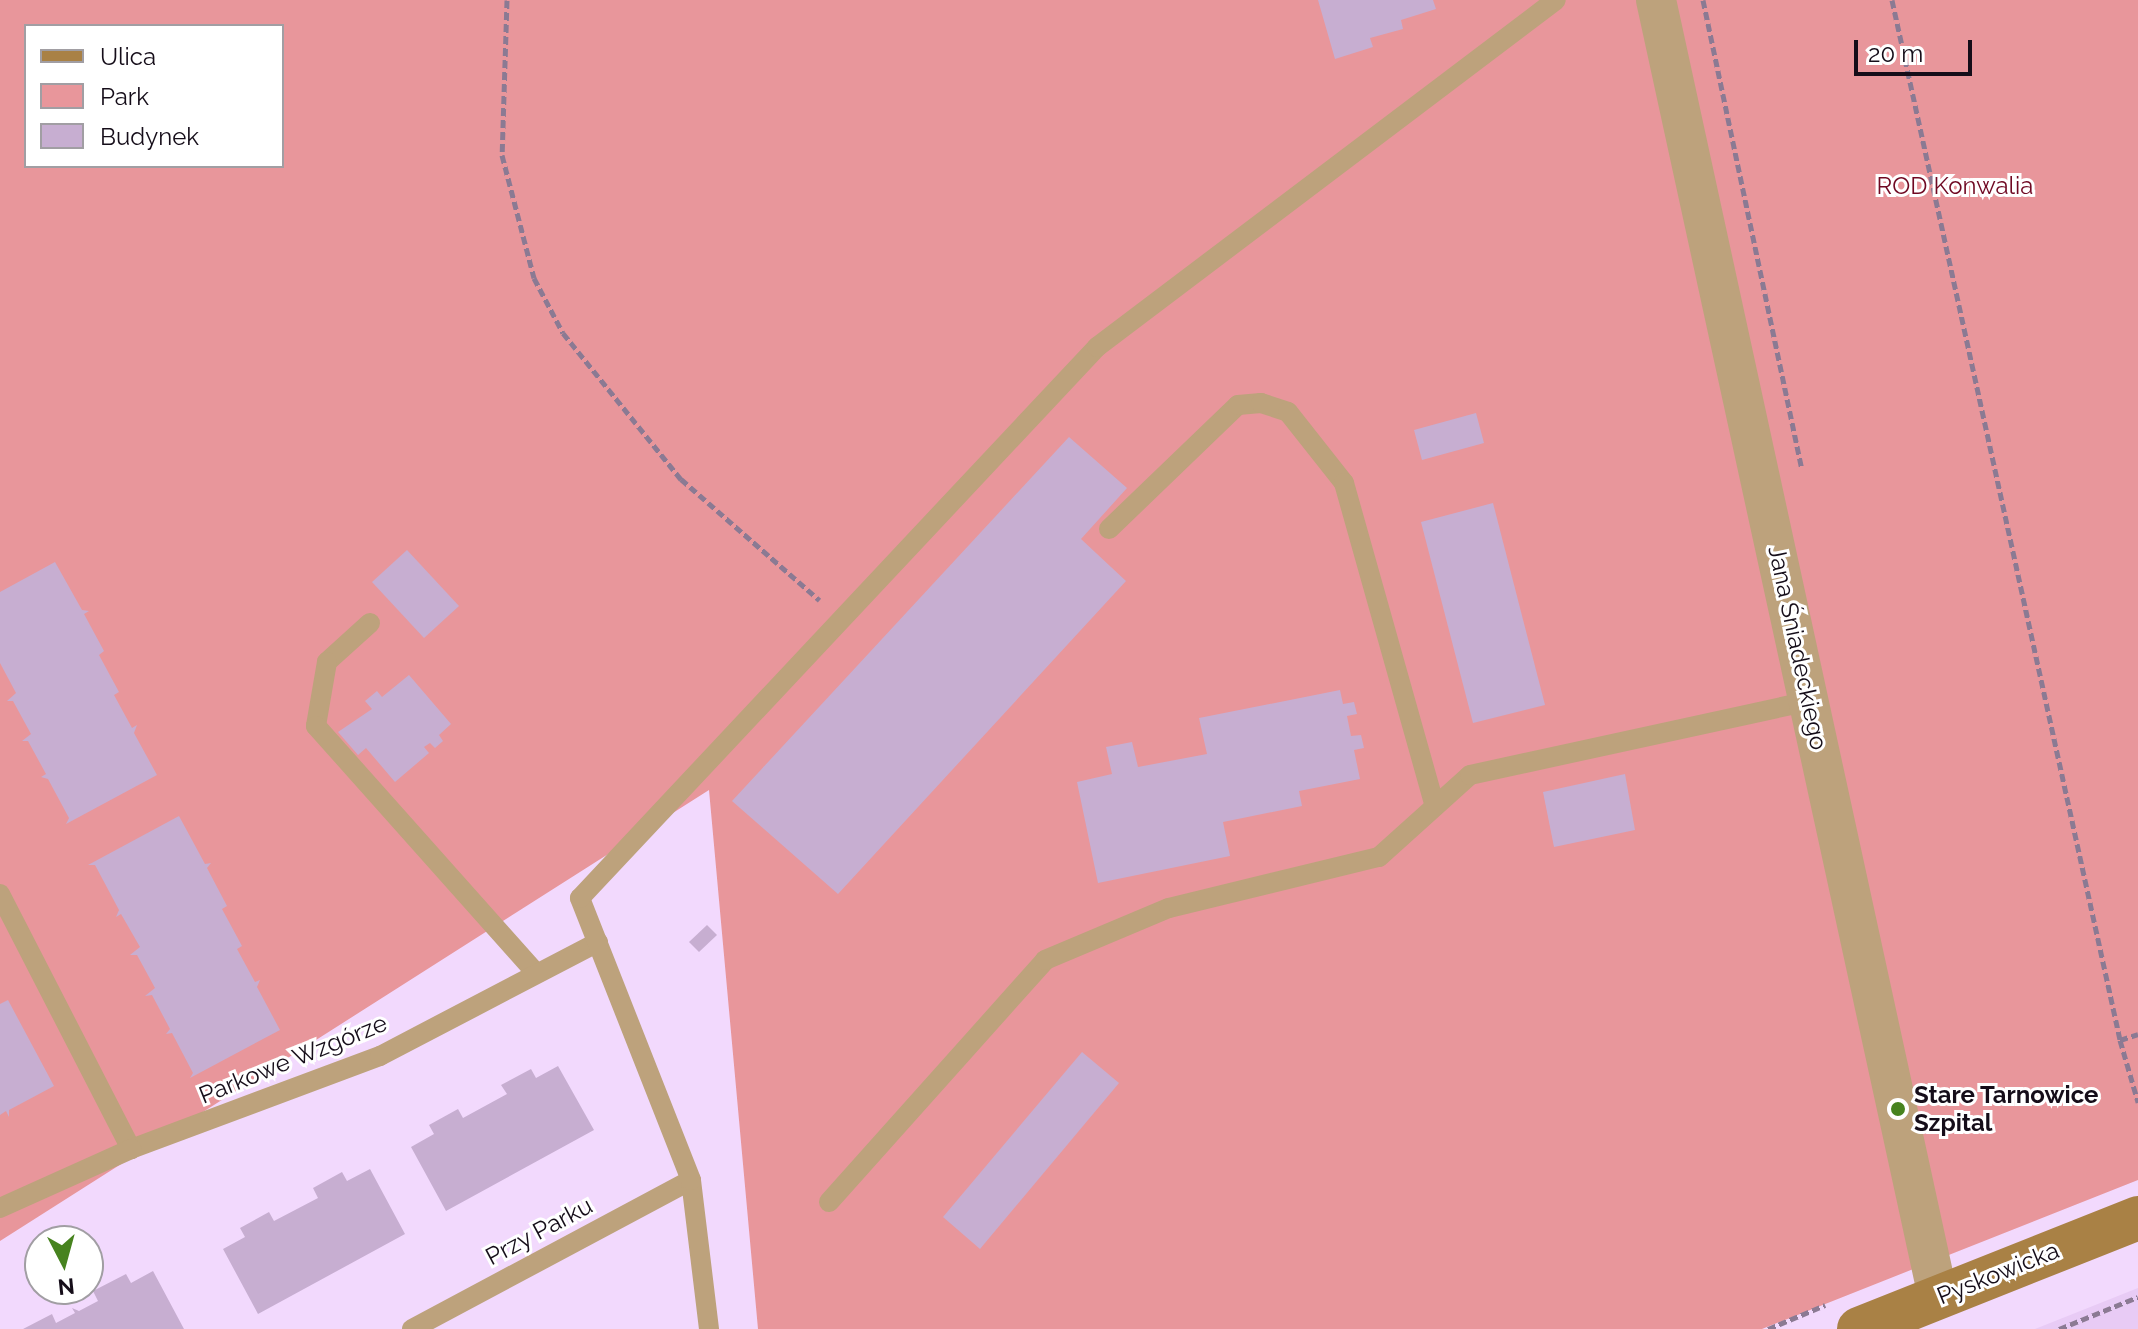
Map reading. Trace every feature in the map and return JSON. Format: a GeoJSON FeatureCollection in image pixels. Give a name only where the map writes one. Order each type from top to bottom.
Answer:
{"type":"FeatureCollection","features":[{"type":"Feature","properties":{"kind":"street","name":"Jana Śniadeckiego"},"geometry":{"type":"LineString","coordinates":[[1656,0],[1938,1297]]}},
{"type":"Feature","properties":{"kind":"street","name":"Pyskowicka"},"geometry":{"type":"LineString","coordinates":[[1871,1318],[1938,1297],[2138,1218]]}},
{"type":"Feature","properties":{"kind":"lane"},"geometry":{"type":"LineString","coordinates":[[709,1329],[691,1180],[580,898],[1097,347],[1556,0]]}},
{"type":"Feature","properties":{"kind":"lane"},"geometry":{"type":"LineString","coordinates":[[1109,529],[1238,405],[1261,403],[1288,412],[1344,483],[1435,806]]}},
{"type":"Feature","properties":{"kind":"lane"},"geometry":{"type":"LineString","coordinates":[[370,623],[327,662],[316,726],[536,973]]}},
{"type":"Feature","properties":{"kind":"lane"},"geometry":{"type":"LineString","coordinates":[[829,1202],[1045,960],[1169,908],[1379,857],[1470,775],[1810,701]]}},
{"type":"Feature","properties":{"kind":"lane"},"geometry":{"type":"LineString","coordinates":[[0,894],[131,1149]]}},
{"type":"Feature","properties":{"kind":"lane","name":"Parkowe Wzgórze"},"geometry":{"type":"LineString","coordinates":[[0,1208],[131,1149],[380,1056],[598,942]]}},
{"type":"Feature","properties":{"kind":"lane","name":"Przy Parku"},"geometry":{"type":"LineString","coordinates":[[412,1329],[691,1180]]}},
{"type":"Feature","properties":{"kind":"path"},"geometry":{"type":"LineString","coordinates":[[507,0],[502,155],[534,278],[563,333],[681,479],[840,621]]}},
{"type":"Feature","properties":{"kind":"path"},"geometry":{"type":"LineString","coordinates":[[1892,0],[2120,1040],[2138,1102]]}},
{"type":"Feature","properties":{"kind":"path"},"geometry":{"type":"LineString","coordinates":[[2120,1040],[2138,1034]]}},
{"type":"Feature","properties":{"kind":"path"},"geometry":{"type":"LineString","coordinates":[[2059,1329],[2138,1297]]}},
{"type":"Feature","properties":{"kind":"path"},"geometry":{"type":"LineString","coordinates":[[1768,1329],[1871,1318]]}},
{"type":"Feature","properties":{"kind":"shaded area"},"geometry":{"type":"Polygon","coordinates":[[[2138,1288],[2138,1329],[2035,1329],[2138,1288]]]}},
{"type":"Feature","properties":{"kind":"green space","name":"ROD Konwalia"},"geometry":{"type":"Polygon","coordinates":[[[0,0],[2138,0],[2138,1180],[1762,1329],[758,1329],[709,790],[0,1241],[0,0]]]}},
{"type":"Feature","properties":{"kind":"building"},"geometry":{"type":"Polygon","coordinates":[[[1318,0],[1433,0],[1436,9],[1401,20],[1403,29],[1370,38],[1373,47],[1335,59],[1318,0]]]}},
{"type":"Feature","properties":{"kind":"building"},"geometry":{"type":"Polygon","coordinates":[[[1476,413],[1484,443],[1422,460],[1414,430],[1476,413]]]}},
{"type":"Feature","properties":{"kind":"building"},"geometry":{"type":"Polygon","coordinates":[[[1069,437],[1127,488],[1081,539],[1126,581],[838,894],[732,801],[1069,437]]]}},
{"type":"Feature","properties":{"kind":"building"},"geometry":{"type":"Polygon","coordinates":[[[1493,503],[1545,705],[1473,723],[1421,522],[1493,503]]]}},
{"type":"Feature","properties":{"kind":"building"},"geometry":{"type":"Polygon","coordinates":[[[407,550],[459,606],[424,638],[372,582],[407,550]]]}},
{"type":"Feature","properties":{"kind":"building"},"geometry":{"type":"Polygon","coordinates":[[[55,562],[82,610],[89,611],[84,614],[104,651],[99,655],[119,692],[114,695],[132,728],[137,725],[134,733],[157,775],[66,824],[69,818],[48,779],[41,777],[46,774],[28,741],[22,741],[31,734],[13,701],[7,701],[16,693],[0,663],[0,592],[55,562]]]}},
{"type":"Feature","properties":{"kind":"building"},"geometry":{"type":"Polygon","coordinates":[[[409,675],[451,724],[439,735],[443,741],[435,748],[430,743],[424,747],[429,753],[395,782],[366,748],[358,755],[338,732],[372,709],[365,701],[377,691],[382,697],[409,675]]]}},
{"type":"Feature","properties":{"kind":"building"},"geometry":{"type":"Polygon","coordinates":[[[1340,690],[1343,704],[1354,702],[1357,714],[1347,716],[1351,736],[1361,735],[1364,748],[1354,750],[1360,779],[1299,791],[1302,806],[1223,822],[1230,856],[1098,883],[1077,782],[1112,774],[1106,747],[1132,742],[1138,767],[1207,754],[1199,718],[1340,690]]]}},
{"type":"Feature","properties":{"kind":"building"},"geometry":{"type":"Polygon","coordinates":[[[1625,774],[1635,830],[1554,847],[1543,792],[1625,774]]]}},
{"type":"Feature","properties":{"kind":"building"},"geometry":{"type":"Polygon","coordinates":[[[179,816],[205,864],[211,863],[207,868],[227,906],[222,909],[242,946],[237,949],[255,982],[260,980],[257,987],[280,1030],[190,1078],[193,1073],[172,1033],[166,1034],[170,1029],[152,995],[145,996],[155,988],[137,955],[130,955],[140,947],[121,914],[116,917],[119,910],[95,865],[88,865],[179,816]]]}},
{"type":"Feature","properties":{"kind":"building"},"geometry":{"type":"Polygon","coordinates":[[[707,925],[717,935],[699,952],[689,942],[707,925]]]}},
{"type":"Feature","properties":{"kind":"building"},"geometry":{"type":"Polygon","coordinates":[[[8,1000],[54,1086],[9,1110],[9,1117],[6,1111],[0,1115],[0,1004],[8,1000]]]}},
{"type":"Feature","properties":{"kind":"building"},"geometry":{"type":"Polygon","coordinates":[[[1082,1052],[1119,1083],[980,1249],[943,1217],[1082,1052]]]}},
{"type":"Feature","properties":{"kind":"building"},"geometry":{"type":"Polygon","coordinates":[[[558,1066],[594,1130],[446,1211],[411,1147],[434,1134],[429,1125],[458,1109],[463,1118],[507,1094],[501,1085],[531,1069],[536,1078],[558,1066]]]}},
{"type":"Feature","properties":{"kind":"building"},"geometry":{"type":"Polygon","coordinates":[[[370,1169],[405,1234],[258,1314],[223,1249],[245,1237],[240,1228],[269,1212],[274,1221],[318,1198],[313,1188],[342,1172],[347,1181],[370,1169]]]}},
{"type":"Feature","properties":{"kind":"building"},"geometry":{"type":"Polygon","coordinates":[[[153,1271],[184,1329],[23,1329],[52,1314],[56,1323],[75,1313],[72,1308],[79,1311],[90,1305],[104,1305],[104,1285],[126,1274],[131,1283],[153,1271]]]}},
{"type":"Feature","properties":{"kind":"place","name":"Stare Tarnowice Szpital"},"geometry":{"type":"Point","coordinates":[1898,1109]}}]}
